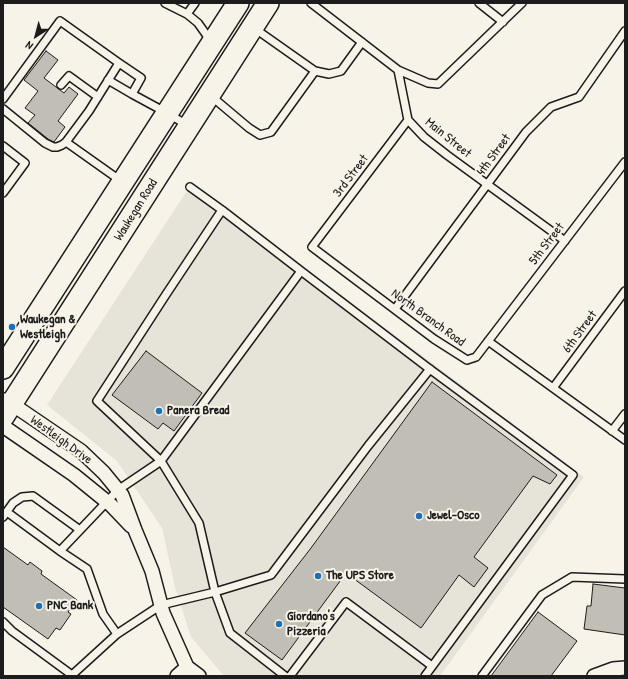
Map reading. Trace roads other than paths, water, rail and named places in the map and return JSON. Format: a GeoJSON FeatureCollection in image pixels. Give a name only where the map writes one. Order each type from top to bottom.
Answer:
{"type":"FeatureCollection","features":[{"type":"Feature","properties":{"kind":"main road","name":"Waukegan Road"},"geometry":{"type":"LineString","coordinates":[[3,368],[238,3]]}},
{"type":"Feature","properties":{"kind":"main road","name":"Waukegan Road"},"geometry":{"type":"LineString","coordinates":[[6,407],[268,3]]}},
{"type":"Feature","properties":{"kind":"main road"},"geometry":{"type":"LineString","coordinates":[[163,118],[185,132]]}},
{"type":"Feature","properties":{"kind":"street","name":"Westleigh Drive"},"geometry":{"type":"LineString","coordinates":[[6,407],[81,451],[104,473],[122,495],[152,571],[163,613],[187,667],[199,676]]}},
{"type":"Feature","properties":{"kind":"street","name":"Westleigh Drive"},"geometry":{"type":"LineString","coordinates":[[3,426],[74,475],[107,501],[135,530]]}},
{"type":"Feature","properties":{"kind":"street"},"geometry":{"type":"LineString","coordinates":[[176,676],[187,667]]}},
{"type":"Feature","properties":{"kind":"street"},"geometry":{"type":"LineString","coordinates":[[594,676],[613,669],[625,668]]}},
{"type":"Feature","properties":{"kind":"lane"},"geometry":{"type":"LineString","coordinates":[[165,3],[187,14],[198,23],[212,42]]}},
{"type":"Feature","properties":{"kind":"lane"},"geometry":{"type":"LineString","coordinates":[[187,14],[195,3]]}},
{"type":"Feature","properties":{"kind":"lane"},"geometry":{"type":"LineString","coordinates":[[311,3],[398,70],[428,83],[438,84],[522,3]]}},
{"type":"Feature","properties":{"kind":"lane"},"geometry":{"type":"LineString","coordinates":[[479,3],[503,22]]}},
{"type":"Feature","properties":{"kind":"lane"},"geometry":{"type":"LineString","coordinates":[[3,99],[60,21],[141,78],[132,94]]}},
{"type":"Feature","properties":{"kind":"lane"},"geometry":{"type":"LineString","coordinates":[[252,27],[315,71],[329,74],[341,71],[362,42]]}},
{"type":"Feature","properties":{"kind":"lane","name":"4th Street"},"geometry":{"type":"LineString","coordinates":[[395,309],[526,132],[551,107],[579,97],[625,30]]}},
{"type":"Feature","properties":{"kind":"lane"},"geometry":{"type":"LineString","coordinates":[[3,109],[45,143],[58,148],[66,142],[98,97],[119,63]]}},
{"type":"Feature","properties":{"kind":"lane","name":"Main Street"},"geometry":{"type":"LineString","coordinates":[[398,70],[408,120],[424,136],[447,155],[565,241]]}},
{"type":"Feature","properties":{"kind":"lane"},"geometry":{"type":"LineString","coordinates":[[209,95],[249,128],[260,135],[271,132],[315,71]]}},
{"type":"Feature","properties":{"kind":"lane"},"geometry":{"type":"LineString","coordinates":[[61,85],[69,76],[98,97]]}},
{"type":"Feature","properties":{"kind":"lane"},"geometry":{"type":"LineString","coordinates":[[108,80],[132,94],[163,118]]}},
{"type":"Feature","properties":{"kind":"lane","name":"3rd Street"},"geometry":{"type":"LineString","coordinates":[[312,247],[408,120]]}},
{"type":"Feature","properties":{"kind":"lane"},"geometry":{"type":"LineString","coordinates":[[66,142],[122,183]]}},
{"type":"Feature","properties":{"kind":"lane"},"geometry":{"type":"LineString","coordinates":[[3,146],[25,163],[3,193]]}},
{"type":"Feature","properties":{"kind":"lane","name":"5th Street"},"geometry":{"type":"LineString","coordinates":[[488,341],[625,162]]}},
{"type":"Feature","properties":{"kind":"lane"},"geometry":{"type":"LineString","coordinates":[[190,187],[573,474],[425,676]]}},
{"type":"Feature","properties":{"kind":"lane"},"geometry":{"type":"LineString","coordinates":[[222,210],[97,401],[161,461],[199,522],[215,592],[230,633],[286,676]]}},
{"type":"Feature","properties":{"kind":"lane","name":"North Branch Road"},"geometry":{"type":"LineString","coordinates":[[312,247],[434,339],[467,360],[476,357],[488,341]]}},
{"type":"Feature","properties":{"kind":"lane"},"geometry":{"type":"LineString","coordinates":[[60,551],[118,490],[161,461],[301,271]]}},
{"type":"Feature","properties":{"kind":"lane","name":"6th Street"},"geometry":{"type":"LineString","coordinates":[[553,388],[625,291]]}},
{"type":"Feature","properties":{"kind":"lane"},"geometry":{"type":"LineString","coordinates":[[488,341],[625,440]]}},
{"type":"Feature","properties":{"kind":"lane"},"geometry":{"type":"LineString","coordinates":[[3,622],[12,631],[72,675],[117,634],[161,605],[215,592],[271,575],[368,446],[430,368]]}},
{"type":"Feature","properties":{"kind":"lane"},"geometry":{"type":"LineString","coordinates":[[612,431],[625,414]]}},
{"type":"Feature","properties":{"kind":"lane"},"geometry":{"type":"LineString","coordinates":[[80,530],[33,496],[22,497],[13,503],[5,515],[87,569],[103,614],[117,634]]}},
{"type":"Feature","properties":{"kind":"lane"},"geometry":{"type":"LineString","coordinates":[[482,676],[542,595],[572,577],[625,579]]}},
{"type":"Feature","properties":{"kind":"lane"},"geometry":{"type":"LineString","coordinates":[[290,676],[346,602],[432,666]]}},
{"type":"Feature","properties":{"kind":"place","name":"Waukegan & Westleigh"},"geometry":{"type":"Point","coordinates":[12,327]}},
{"type":"Feature","properties":{"kind":"place","name":"Panera Bread"},"geometry":{"type":"Point","coordinates":[159,411]}},
{"type":"Feature","properties":{"kind":"place","name":"Jewel-Osco"},"geometry":{"type":"Point","coordinates":[419,516]}},
{"type":"Feature","properties":{"kind":"place","name":"The UPS Store"},"geometry":{"type":"Point","coordinates":[318,576]}},
{"type":"Feature","properties":{"kind":"place","name":"PNC Bank"},"geometry":{"type":"Point","coordinates":[39,606]}},
{"type":"Feature","properties":{"kind":"place","name":"Giordano's Pizzeria"},"geometry":{"type":"Point","coordinates":[279,624]}}]}
